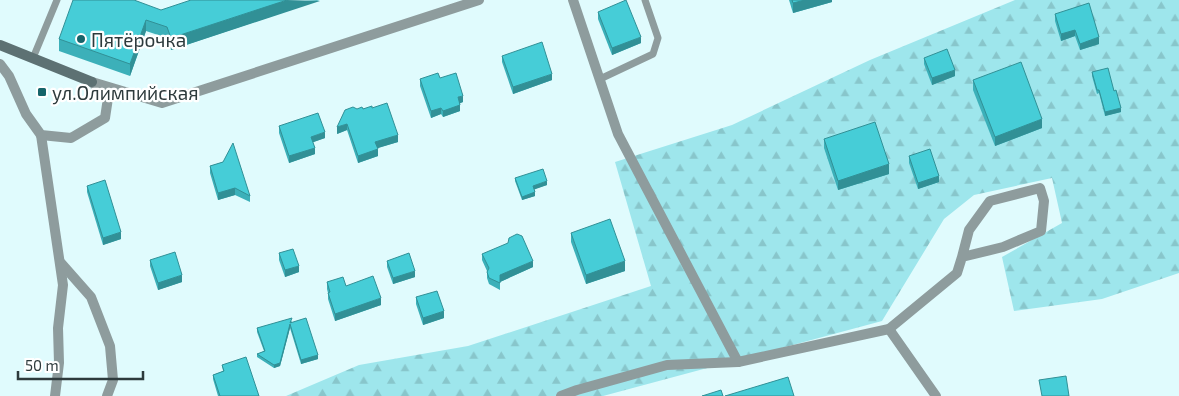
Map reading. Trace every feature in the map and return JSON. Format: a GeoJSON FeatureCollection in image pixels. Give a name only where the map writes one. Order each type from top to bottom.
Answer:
{"type":"FeatureCollection","features":[{"type":"Feature","properties":{"kind":"street"},"geometry":{"type":"LineString","coordinates":[[0,45],[92,82],[162,103],[479,0]]}},
{"type":"Feature","properties":{"kind":"street"},"geometry":{"type":"LineString","coordinates":[[573,0],[618,134],[738,362]]}},
{"type":"Feature","properties":{"kind":"street"},"geometry":{"type":"LineString","coordinates":[[0,64],[9,76],[26,114],[41,136],[63,285],[58,328],[59,363],[55,396]]}},
{"type":"Feature","properties":{"kind":"street"},"geometry":{"type":"LineString","coordinates":[[41,136],[71,138],[105,118],[108,98],[92,82]]}},
{"type":"Feature","properties":{"kind":"street"},"geometry":{"type":"LineString","coordinates":[[560,396],[667,365],[738,362],[889,329],[957,273],[969,230],[990,201],[1040,188],[1044,201],[1041,231],[1004,247],[962,257]]}},
{"type":"Feature","properties":{"kind":"street"},"geometry":{"type":"LineString","coordinates":[[60,262],[90,297],[110,346],[113,380],[107,396]]}},
{"type":"Feature","properties":{"kind":"street"},"geometry":{"type":"LineString","coordinates":[[889,329],[936,396]]}},
{"type":"Feature","properties":{"kind":"lane"},"geometry":{"type":"LineString","coordinates":[[33,58],[57,0]]}},
{"type":"Feature","properties":{"kind":"lane"},"geometry":{"type":"LineString","coordinates":[[600,79],[653,54],[658,38],[645,0]]}},
{"type":"Feature","properties":{"kind":"green space"},"geometry":{"type":"Polygon","coordinates":[[[1015,0],[1179,0],[1179,273],[1102,299],[1014,311],[1002,257],[1062,223],[1052,178],[974,195],[944,219],[882,321],[603,396],[286,396],[359,365],[468,346],[651,286],[615,162],[732,125],[870,60],[1015,0]]]}},
{"type":"Feature","properties":{"kind":"building"},"geometry":{"type":"Polygon","coordinates":[[[73,0],[134,0],[161,10],[191,0],[287,0],[171,38],[167,27],[146,20],[130,64],[59,39],[73,0]]]}},
{"type":"Feature","properties":{"kind":"building"},"geometry":{"type":"Polygon","coordinates":[[[626,0],[641,37],[612,48],[598,12],[626,0]]]}},
{"type":"Feature","properties":{"kind":"building"},"geometry":{"type":"Polygon","coordinates":[[[792,0],[805,0],[793,3],[792,0]]]}},
{"type":"Feature","properties":{"kind":"building"},"geometry":{"type":"Polygon","coordinates":[[[1089,3],[1099,37],[1080,44],[1075,30],[1061,34],[1055,14],[1089,3]]]}},
{"type":"Feature","properties":{"kind":"building"},"geometry":{"type":"Polygon","coordinates":[[[542,42],[552,74],[513,87],[502,56],[542,42]]]}},
{"type":"Feature","properties":{"kind":"building"},"geometry":{"type":"Polygon","coordinates":[[[947,49],[955,70],[932,78],[924,58],[947,49]]]}},
{"type":"Feature","properties":{"kind":"building"},"geometry":{"type":"Polygon","coordinates":[[[1021,62],[1042,119],[995,137],[973,80],[1021,62]]]}},
{"type":"Feature","properties":{"kind":"building"},"geometry":{"type":"Polygon","coordinates":[[[1108,68],[1121,108],[1105,112],[1092,72],[1108,68]]]}},
{"type":"Feature","properties":{"kind":"building"},"geometry":{"type":"Polygon","coordinates":[[[438,73],[440,78],[456,73],[463,96],[458,97],[460,105],[443,111],[441,108],[431,111],[420,79],[438,73]]]}},
{"type":"Feature","properties":{"kind":"building"},"geometry":{"type":"Polygon","coordinates":[[[387,103],[398,135],[375,142],[378,149],[358,156],[347,124],[337,127],[345,110],[353,107],[357,109],[362,107],[363,109],[372,106],[372,108],[387,103]]]}},
{"type":"Feature","properties":{"kind":"building"},"geometry":{"type":"Polygon","coordinates":[[[318,113],[325,132],[311,137],[315,148],[289,156],[279,126],[318,113]]]}},
{"type":"Feature","properties":{"kind":"building"},"geometry":{"type":"Polygon","coordinates":[[[875,122],[889,164],[838,181],[824,139],[875,122]]]}},
{"type":"Feature","properties":{"kind":"building"},"geometry":{"type":"Polygon","coordinates":[[[233,143],[250,196],[235,188],[218,193],[210,166],[223,162],[233,143]]]}},
{"type":"Feature","properties":{"kind":"building"},"geometry":{"type":"Polygon","coordinates":[[[930,149],[939,176],[918,183],[909,156],[930,149]]]}},
{"type":"Feature","properties":{"kind":"building"},"geometry":{"type":"Polygon","coordinates":[[[543,169],[547,181],[533,186],[535,192],[522,197],[515,178],[543,169]]]}},
{"type":"Feature","properties":{"kind":"building"},"geometry":{"type":"Polygon","coordinates":[[[105,180],[121,232],[103,238],[87,186],[105,180]]]}},
{"type":"Feature","properties":{"kind":"building"},"geometry":{"type":"Polygon","coordinates":[[[610,219],[625,261],[586,275],[571,233],[610,219]]]}},
{"type":"Feature","properties":{"kind":"building"},"geometry":{"type":"Polygon","coordinates":[[[517,234],[522,236],[533,261],[500,275],[500,283],[489,278],[487,272],[489,268],[482,254],[508,243],[509,238],[517,234]]]}},
{"type":"Feature","properties":{"kind":"building"},"geometry":{"type":"Polygon","coordinates":[[[293,249],[299,266],[285,270],[279,253],[293,249]]]}},
{"type":"Feature","properties":{"kind":"building"},"geometry":{"type":"Polygon","coordinates":[[[175,252],[182,275],[158,283],[150,260],[175,252]]]}},
{"type":"Feature","properties":{"kind":"building"},"geometry":{"type":"Polygon","coordinates":[[[409,253],[415,271],[393,278],[387,261],[409,253]]]}},
{"type":"Feature","properties":{"kind":"building"},"geometry":{"type":"Polygon","coordinates":[[[373,276],[381,298],[335,314],[328,293],[330,292],[327,282],[343,277],[346,286],[373,276]]]}},
{"type":"Feature","properties":{"kind":"building"},"geometry":{"type":"Polygon","coordinates":[[[437,291],[444,311],[423,318],[416,297],[437,291]]]}},
{"type":"Feature","properties":{"kind":"building"},"geometry":{"type":"Polygon","coordinates":[[[292,318],[290,323],[306,318],[318,355],[301,360],[290,324],[280,363],[274,365],[257,354],[265,351],[257,328],[292,318]]]}},
{"type":"Feature","properties":{"kind":"building"},"geometry":{"type":"Polygon","coordinates":[[[246,357],[259,396],[220,396],[213,375],[224,371],[222,365],[246,357]]]}},
{"type":"Feature","properties":{"kind":"building"},"geometry":{"type":"Polygon","coordinates":[[[1066,376],[1069,396],[1042,396],[1039,380],[1066,376]]]}},
{"type":"Feature","properties":{"kind":"building"},"geometry":{"type":"Polygon","coordinates":[[[788,377],[794,396],[725,396],[788,377]]]}},
{"type":"Feature","properties":{"kind":"building"},"geometry":{"type":"Polygon","coordinates":[[[721,390],[723,396],[702,396],[721,390]]]}},
{"type":"Feature","properties":{"kind":"place","name":"Пятёрочка"},"geometry":{"type":"Point","coordinates":[81,39]}},
{"type":"Feature","properties":{"kind":"place","name":"ул.Олимпийская"},"geometry":{"type":"Point","coordinates":[42,92]}}]}
